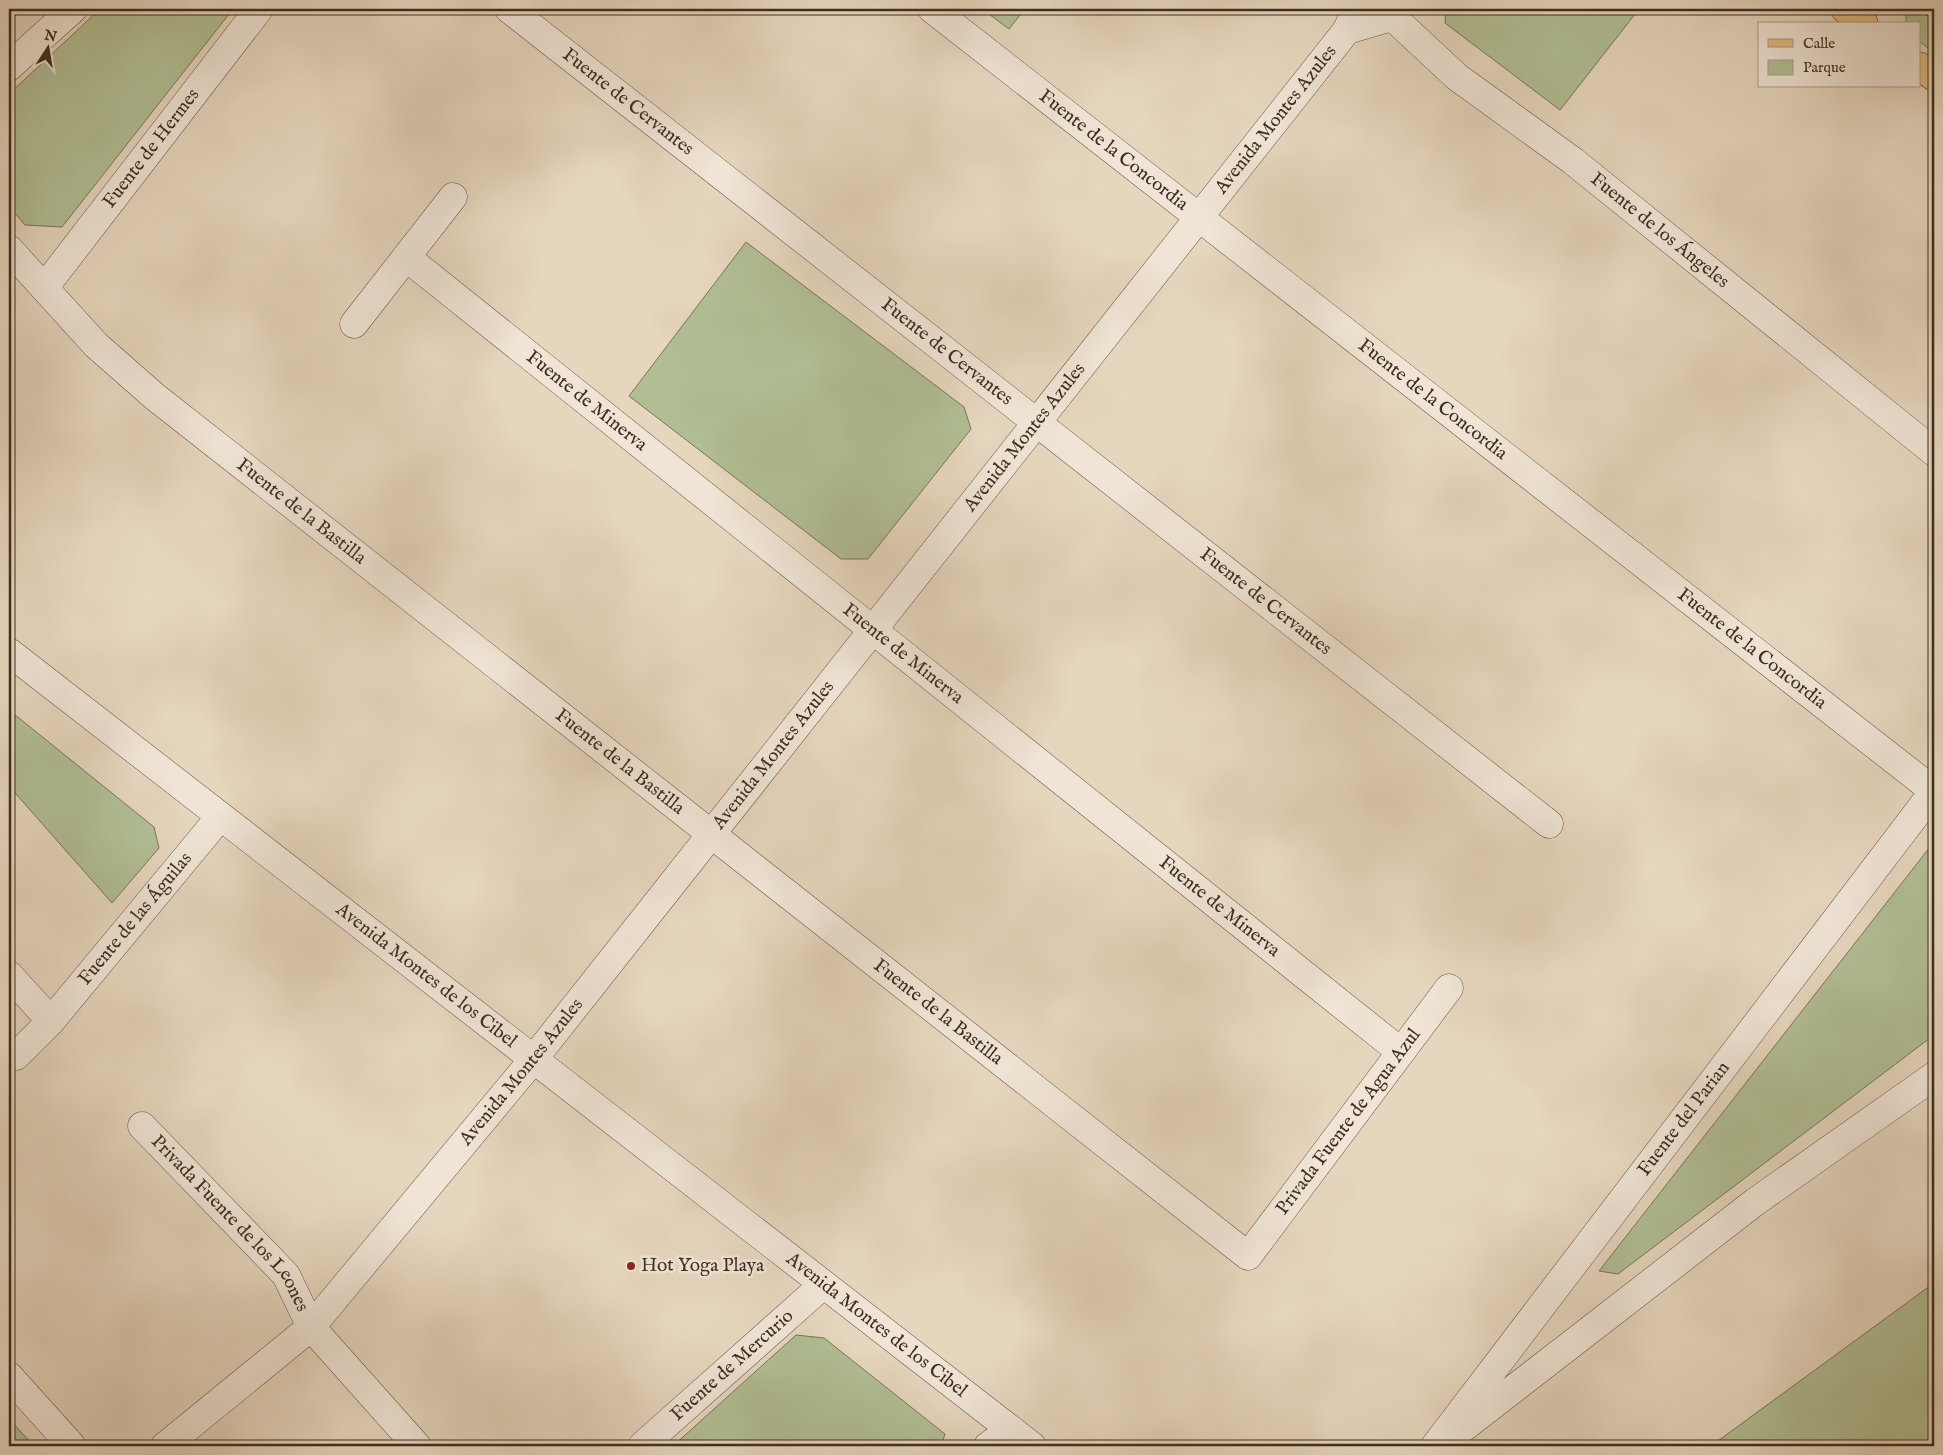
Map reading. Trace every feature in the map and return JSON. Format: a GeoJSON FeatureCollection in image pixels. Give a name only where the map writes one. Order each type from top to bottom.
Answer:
{"type":"FeatureCollection","features":[{"type":"Feature","properties":{"kind":"main road"},"geometry":{"type":"LineString","coordinates":[[1845,9],[1861,22]]}},
{"type":"Feature","properties":{"kind":"main road"},"geometry":{"type":"LineString","coordinates":[[1920,67],[1934,77]]}},
{"type":"Feature","properties":{"kind":"street"},"geometry":{"type":"LineString","coordinates":[[9,67],[73,9]]}},
{"type":"Feature","properties":{"kind":"street","name":"Fuente de Hermes"},"geometry":{"type":"LineString","coordinates":[[44,288],[259,9]]}},
{"type":"Feature","properties":{"kind":"street","name":"Fuente de Cervantes"},"geometry":{"type":"LineString","coordinates":[[510,9],[1549,824]]}},
{"type":"Feature","properties":{"kind":"street","name":"Fuente de la Concordia"},"geometry":{"type":"LineString","coordinates":[[932,9],[1934,791]]}},
{"type":"Feature","properties":{"kind":"street","name":"Avenida Montes Azules"},"geometry":{"type":"LineString","coordinates":[[165,1446],[311,1327],[532,1060],[712,834],[1200,218],[1351,19],[1390,11]]}},
{"type":"Feature","properties":{"kind":"street","name":"Fuente de los Ángeles"},"geometry":{"type":"LineString","coordinates":[[1390,11],[1457,77],[1573,162],[1934,452]]}},
{"type":"Feature","properties":{"kind":"street"},"geometry":{"type":"LineString","coordinates":[[354,324],[453,197]]}},
{"type":"Feature","properties":{"kind":"street","name":"Fuente de la Bastilla"},"geometry":{"type":"LineString","coordinates":[[9,248],[96,346],[154,396],[1248,1256]]}},
{"type":"Feature","properties":{"kind":"street","name":"Fuente de Minerva"},"geometry":{"type":"LineString","coordinates":[[406,257],[1401,1052]]}},
{"type":"Feature","properties":{"kind":"street","name":"Avenida Montes de los Cibel"},"geometry":{"type":"LineString","coordinates":[[9,652],[1021,1438]]}},
{"type":"Feature","properties":{"kind":"street","name":"Fuente del Parian"},"geometry":{"type":"LineString","coordinates":[[1435,1446],[1934,791]]}},
{"type":"Feature","properties":{"kind":"street","name":"Fuente de las Águilas"},"geometry":{"type":"LineString","coordinates":[[16,1056],[51,1021],[220,817]]}},
{"type":"Feature","properties":{"kind":"street"},"geometry":{"type":"LineString","coordinates":[[9,975],[51,1021]]}},
{"type":"Feature","properties":{"kind":"street","name":"Privada Fuente de Agua Azul"},"geometry":{"type":"LineString","coordinates":[[1248,1256],[1449,988]]}},
{"type":"Feature","properties":{"kind":"street"},"geometry":{"type":"LineString","coordinates":[[1439,1446],[1755,1202],[1934,1076]]}},
{"type":"Feature","properties":{"kind":"street","name":"Privada Fuente de los Leones"},"geometry":{"type":"LineString","coordinates":[[142,1126],[286,1275],[311,1327],[417,1446]]}},
{"type":"Feature","properties":{"kind":"street","name":"Fuente de Mercurio"},"geometry":{"type":"LineString","coordinates":[[642,1446],[823,1285]]}},
{"type":"Feature","properties":{"kind":"street"},"geometry":{"type":"LineString","coordinates":[[9,1376],[72,1446]]}},
{"type":"Feature","properties":{"kind":"street"},"geometry":{"type":"LineString","coordinates":[[988,1446],[1021,1438]]}},
{"type":"Feature","properties":{"kind":"green space"},"geometry":{"type":"Polygon","coordinates":[[[100,9],[233,9],[62,227],[25,225],[9,206],[9,94],[100,9]]]}},
{"type":"Feature","properties":{"kind":"green space"},"geometry":{"type":"Polygon","coordinates":[[[982,9],[1025,9],[1009,29],[982,9]]]}},
{"type":"Feature","properties":{"kind":"green space"},"geometry":{"type":"Polygon","coordinates":[[[1446,9],[1639,9],[1560,110],[1445,23],[1446,9]]]}},
{"type":"Feature","properties":{"kind":"green space"},"geometry":{"type":"Polygon","coordinates":[[[1923,12],[1934,21],[1934,53],[1920,42],[1920,22],[1906,22],[1906,14],[1923,12]]]}},
{"type":"Feature","properties":{"kind":"green space"},"geometry":{"type":"Polygon","coordinates":[[[746,242],[964,407],[971,429],[868,559],[841,559],[629,396],[746,242]]]}},
{"type":"Feature","properties":{"kind":"green space"},"geometry":{"type":"Polygon","coordinates":[[[9,710],[154,827],[159,848],[112,903],[9,786],[9,710]]]}},
{"type":"Feature","properties":{"kind":"green space"},"geometry":{"type":"Polygon","coordinates":[[[1934,846],[1934,1035],[1618,1274],[1599,1271],[1930,847],[1934,846]]]}},
{"type":"Feature","properties":{"kind":"green space"},"geometry":{"type":"Polygon","coordinates":[[[1934,1283],[1934,1446],[1711,1446],[1934,1283]]]}},
{"type":"Feature","properties":{"kind":"green space"},"geometry":{"type":"Polygon","coordinates":[[[796,1335],[824,1338],[945,1434],[941,1446],[673,1446],[796,1335]]]}},
{"type":"Feature","properties":{"kind":"green space"},"geometry":{"type":"Polygon","coordinates":[[[9,1419],[34,1446],[9,1446],[9,1419]]]}},
{"type":"Feature","properties":{"kind":"place","name":"Hot Yoga Playa"},"geometry":{"type":"Point","coordinates":[631,1266]}}]}
